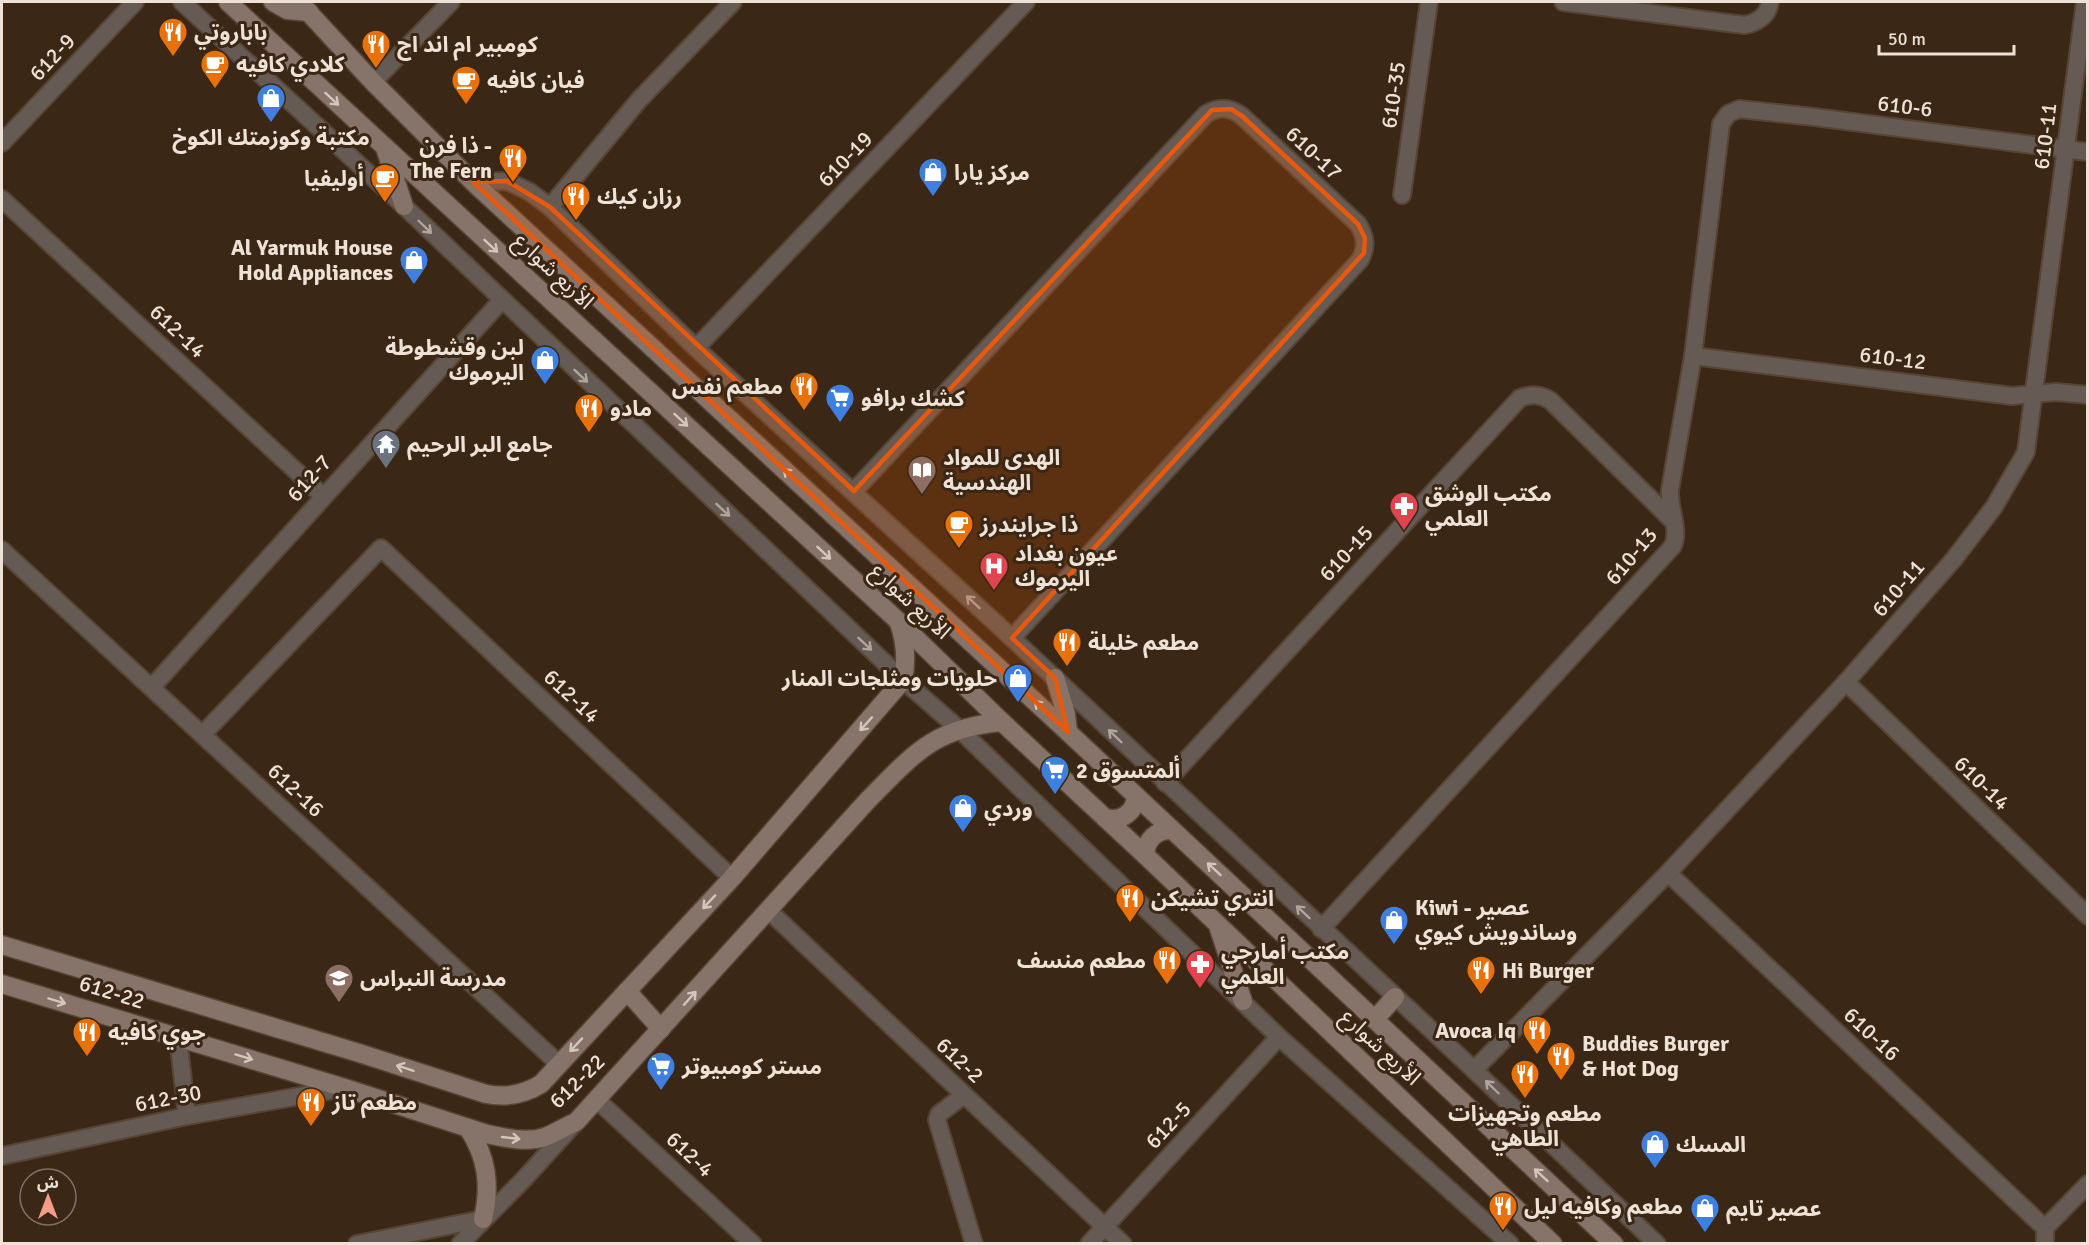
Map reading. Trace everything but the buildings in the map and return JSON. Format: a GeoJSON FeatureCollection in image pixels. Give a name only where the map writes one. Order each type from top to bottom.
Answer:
{"type":"FeatureCollection","features":[{"type":"Feature","properties":{"kind":"main road","name":"الأربع شوارع"},"geometry":{"type":"LineString","coordinates":[[228,2],[897,620],[1553,1244]]}},
{"type":"Feature","properties":{"kind":"main road"},"geometry":{"type":"LineString","coordinates":[[273,2],[287,10],[304,7]]}},
{"type":"Feature","properties":{"kind":"main road","name":"الأربع شوارع"},"geometry":{"type":"LineString","coordinates":[[304,7],[373,82],[473,182],[1068,732],[1614,1244]]}},
{"type":"Feature","properties":{"kind":"main road"},"geometry":{"type":"LineString","coordinates":[[385,148],[404,206]]}},
{"type":"Feature","properties":{"kind":"main road"},"geometry":{"type":"LineString","coordinates":[[897,620],[905,643],[903,680]]}},
{"type":"Feature","properties":{"kind":"main road"},"geometry":{"type":"LineString","coordinates":[[1054,678],[1066,714],[1068,732]]}},
{"type":"Feature","properties":{"kind":"main road","name":"612-22"},"geometry":{"type":"LineString","coordinates":[[2,945],[496,1096],[515,1096],[541,1084],[732,878],[903,680]]}},
{"type":"Feature","properties":{"kind":"main road","name":"612-22"},"geometry":{"type":"LineString","coordinates":[[2,984],[345,1088],[468,1128],[505,1138],[544,1137],[576,1122],[868,800],[912,756],[943,735],[979,724],[1002,722]]}},
{"type":"Feature","properties":{"kind":"main road"},"geometry":{"type":"LineString","coordinates":[[1105,818],[1116,820],[1126,816],[1134,807],[1136,796]]}},
{"type":"Feature","properties":{"kind":"main road"},"geometry":{"type":"LineString","coordinates":[[1145,855],[1152,837],[1161,831],[1171,830]]}},
{"type":"Feature","properties":{"kind":"main road"},"geometry":{"type":"LineString","coordinates":[[1218,927],[1243,1001]]}},
{"type":"Feature","properties":{"kind":"main road"},"geometry":{"type":"LineString","coordinates":[[627,991],[661,1029]]}},
{"type":"Feature","properties":{"kind":"main road"},"geometry":{"type":"LineString","coordinates":[[1376,1019],[1395,997]]}},
{"type":"Feature","properties":{"kind":"main road"},"geometry":{"type":"LineString","coordinates":[[468,1128],[483,1156],[486,1172],[487,1195],[483,1219]]}},
{"type":"Feature","properties":{"kind":"street","name":"612-9"},"geometry":{"type":"LineString","coordinates":[[2,142],[135,2]]}},
{"type":"Feature","properties":{"kind":"street"},"geometry":{"type":"LineString","coordinates":[[182,2],[404,206],[903,680],[959,729],[1279,1036],[1510,1244]]}},
{"type":"Feature","properties":{"kind":"street"},"geometry":{"type":"LineString","coordinates":[[373,82],[451,2]]}},
{"type":"Feature","properties":{"kind":"street"},"geometry":{"type":"LineString","coordinates":[[550,207],[639,100],[734,2]]}},
{"type":"Feature","properties":{"kind":"street","name":"610-19"},"geometry":{"type":"LineString","coordinates":[[696,348],[1026,2]]}},
{"type":"Feature","properties":{"kind":"street","name":"610-35"},"geometry":{"type":"LineString","coordinates":[[1402,195],[1429,2]]}},
{"type":"Feature","properties":{"kind":"street"},"geometry":{"type":"LineString","coordinates":[[1563,2],[1744,25],[1762,18],[1770,2]]}},
{"type":"Feature","properties":{"kind":"street","name":"610-11"},"geometry":{"type":"LineString","coordinates":[[1474,1070],[1668,873],[1846,682],[1954,559],[1994,507],[2026,452],[2085,2]]}},
{"type":"Feature","properties":{"kind":"street","name":"610-17"},"geometry":{"type":"LineString","coordinates":[[854,491],[1206,114],[1212,110],[1225,108],[1242,116],[1358,224],[1366,246],[1360,260],[1012,638]]}},
{"type":"Feature","properties":{"kind":"street","name":"610-6"},"geometry":{"type":"LineString","coordinates":[[1739,110],[1825,118],[2088,152]]}},
{"type":"Feature","properties":{"kind":"street","name":"610-13"},"geometry":{"type":"LineString","coordinates":[[1321,929],[1673,546],[1676,534],[1670,490],[1693,356],[1722,124],[1728,114],[1739,110]]}},
{"type":"Feature","properties":{"kind":"street"},"geometry":{"type":"LineString","coordinates":[[473,182],[507,181],[530,192],[550,207],[696,348],[1012,638],[1657,1244]]}},
{"type":"Feature","properties":{"kind":"street","name":"612-14"},"geometry":{"type":"LineString","coordinates":[[2,200],[323,496]]}},
{"type":"Feature","properties":{"kind":"street","name":"612-7"},"geometry":{"type":"LineString","coordinates":[[152,687],[501,300]]}},
{"type":"Feature","properties":{"kind":"street","name":"610-12"},"geometry":{"type":"LineString","coordinates":[[1693,356],[2003,395],[2067,392],[2088,395]]}},
{"type":"Feature","properties":{"kind":"street","name":"610-15"},"geometry":{"type":"LineString","coordinates":[[1165,783],[1520,398],[1533,394],[1546,397],[1551,401],[1673,521]]}},
{"type":"Feature","properties":{"kind":"street","name":"612-14"},"geometry":{"type":"LineString","coordinates":[[203,734],[381,548],[732,878]]}},
{"type":"Feature","properties":{"kind":"street","name":"612-16"},"geometry":{"type":"LineString","coordinates":[[2,550],[559,1064]]}},
{"type":"Feature","properties":{"kind":"street","name":"610-14"},"geometry":{"type":"LineString","coordinates":[[1846,682],[2088,916]]}},
{"type":"Feature","properties":{"kind":"street","name":"610-16"},"geometry":{"type":"LineString","coordinates":[[1668,873],[2045,1236]]}},
{"type":"Feature","properties":{"kind":"street","name":"612-2"},"geometry":{"type":"LineString","coordinates":[[768,910],[1122,1244]]}},
{"type":"Feature","properties":{"kind":"street","name":"612-5"},"geometry":{"type":"LineString","coordinates":[[1089,1244],[1279,1036]]}},
{"type":"Feature","properties":{"kind":"street"},"geometry":{"type":"LineString","coordinates":[[178,1037],[187,1116]]}},
{"type":"Feature","properties":{"kind":"street","name":"612-30"},"geometry":{"type":"LineString","coordinates":[[2,1156],[187,1116],[345,1088]]}},
{"type":"Feature","properties":{"kind":"street"},"geometry":{"type":"LineString","coordinates":[[964,1095],[939,1114],[937,1119],[974,1244]]}},
{"type":"Feature","properties":{"kind":"street","name":"612-4"},"geometry":{"type":"LineString","coordinates":[[596,1099],[753,1244]]}},
{"type":"Feature","properties":{"kind":"street"},"geometry":{"type":"LineString","coordinates":[[460,1244],[576,1122]]}},
{"type":"Feature","properties":{"kind":"street"},"geometry":{"type":"LineString","coordinates":[[2045,1236],[2088,1184]]}},
{"type":"Feature","properties":{"kind":"street"},"geometry":{"type":"LineString","coordinates":[[357,1244],[483,1219]]}},
{"type":"Feature","properties":{"kind":"highlighted area"},"geometry":{"type":"Polygon","coordinates":[[[1231,109],[1242,116],[1358,224],[1365,238],[1364,253],[1012,638],[1055,678],[1068,732],[473,182],[507,181],[550,207],[854,491],[1212,110],[1231,109]]]}},
{"type":"Feature","properties":{"kind":"place","name":"باباروتي"},"geometry":{"type":"Point","coordinates":[173,58]}},
{"type":"Feature","properties":{"kind":"place","name":"كومبير ام اند اج"},"geometry":{"type":"Point","coordinates":[376,70]}},
{"type":"Feature","properties":{"kind":"place","name":"كلادي كافيه"},"geometry":{"type":"Point","coordinates":[215,90]}},
{"type":"Feature","properties":{"kind":"place","name":"فيان كافيه"},"geometry":{"type":"Point","coordinates":[466,106]}},
{"type":"Feature","properties":{"kind":"place","name":"مكتبة وكوزمتك الكوخ"},"geometry":{"type":"Point","coordinates":[271,124]}},
{"type":"Feature","properties":{"kind":"place","name":"ذا فرن - The Fern"},"geometry":{"type":"Point","coordinates":[513,184]}},
{"type":"Feature","properties":{"kind":"place","name":"مركز يارا"},"geometry":{"type":"Point","coordinates":[933,198]}},
{"type":"Feature","properties":{"kind":"place","name":"أوليفيا"},"geometry":{"type":"Point","coordinates":[385,204]}},
{"type":"Feature","properties":{"kind":"place","name":"رزان كيك"},"geometry":{"type":"Point","coordinates":[576,222]}},
{"type":"Feature","properties":{"kind":"place","name":"Al Yarmuk House Hold Appliances"},"geometry":{"type":"Point","coordinates":[414,286]}},
{"type":"Feature","properties":{"kind":"place","name":"لبن وقشطوطة اليرموك"},"geometry":{"type":"Point","coordinates":[545,386]}},
{"type":"Feature","properties":{"kind":"place","name":"مطعم نفس"},"geometry":{"type":"Point","coordinates":[804,412]}},
{"type":"Feature","properties":{"kind":"place","name":"كشك برافو"},"geometry":{"type":"Point","coordinates":[840,424]}},
{"type":"Feature","properties":{"kind":"place","name":"مادو"},"geometry":{"type":"Point","coordinates":[589,434]}},
{"type":"Feature","properties":{"kind":"place","name":"جامع البر الرحيم"},"geometry":{"type":"Point","coordinates":[386,470]}},
{"type":"Feature","properties":{"kind":"place","name":"الهدى للمواد الهندسية"},"geometry":{"type":"Point","coordinates":[922,496]}},
{"type":"Feature","properties":{"kind":"place","name":"مكتب الوشق العلمي"},"geometry":{"type":"Point","coordinates":[1404,532]}},
{"type":"Feature","properties":{"kind":"place","name":"ذا جرايندرز"},"geometry":{"type":"Point","coordinates":[959,550]}},
{"type":"Feature","properties":{"kind":"place","name":"عيون بغداد اليرموك"},"geometry":{"type":"Point","coordinates":[994,592]}},
{"type":"Feature","properties":{"kind":"place","name":"مطعم خليلة"},"geometry":{"type":"Point","coordinates":[1067,668]}},
{"type":"Feature","properties":{"kind":"place","name":"حلويات ومثلجات المنار"},"geometry":{"type":"Point","coordinates":[1018,704]}},
{"type":"Feature","properties":{"kind":"place","name":"ألمتسوق 2"},"geometry":{"type":"Point","coordinates":[1055,796]}},
{"type":"Feature","properties":{"kind":"place","name":"وردي"},"geometry":{"type":"Point","coordinates":[963,834]}},
{"type":"Feature","properties":{"kind":"place","name":"انتري تشيكن"},"geometry":{"type":"Point","coordinates":[1130,924]}},
{"type":"Feature","properties":{"kind":"place","name":"Kiwi - عصير وساندويش كيوي"},"geometry":{"type":"Point","coordinates":[1394,946]}},
{"type":"Feature","properties":{"kind":"place","name":"مطعم منسف"},"geometry":{"type":"Point","coordinates":[1167,986]}},
{"type":"Feature","properties":{"kind":"place","name":"مكتب أمارجي العلمي"},"geometry":{"type":"Point","coordinates":[1200,990]}},
{"type":"Feature","properties":{"kind":"place","name":"Hi Burger"},"geometry":{"type":"Point","coordinates":[1481,996]}},
{"type":"Feature","properties":{"kind":"place","name":"مدرسة النبراس"},"geometry":{"type":"Point","coordinates":[339,1004]}},
{"type":"Feature","properties":{"kind":"place","name":"Avoca Iq"},"geometry":{"type":"Point","coordinates":[1537,1056]}},
{"type":"Feature","properties":{"kind":"place","name":"جوي كافيه"},"geometry":{"type":"Point","coordinates":[87,1058]}},
{"type":"Feature","properties":{"kind":"place","name":"Buddies Burger & Hot Dog"},"geometry":{"type":"Point","coordinates":[1561,1082]}},
{"type":"Feature","properties":{"kind":"place","name":"مستر كومبيوتر"},"geometry":{"type":"Point","coordinates":[661,1092]}},
{"type":"Feature","properties":{"kind":"place","name":"مطعم وتجهيزات الطاهي"},"geometry":{"type":"Point","coordinates":[1525,1100]}},
{"type":"Feature","properties":{"kind":"place","name":"مطعم تاز"},"geometry":{"type":"Point","coordinates":[311,1128]}},
{"type":"Feature","properties":{"kind":"place","name":"المسك"},"geometry":{"type":"Point","coordinates":[1655,1170]}},
{"type":"Feature","properties":{"kind":"place","name":"مطعم وكافيه ليل"},"geometry":{"type":"Point","coordinates":[1503,1232]}},
{"type":"Feature","properties":{"kind":"place","name":"عصير تايم"},"geometry":{"type":"Point","coordinates":[1705,1234]}}]}
